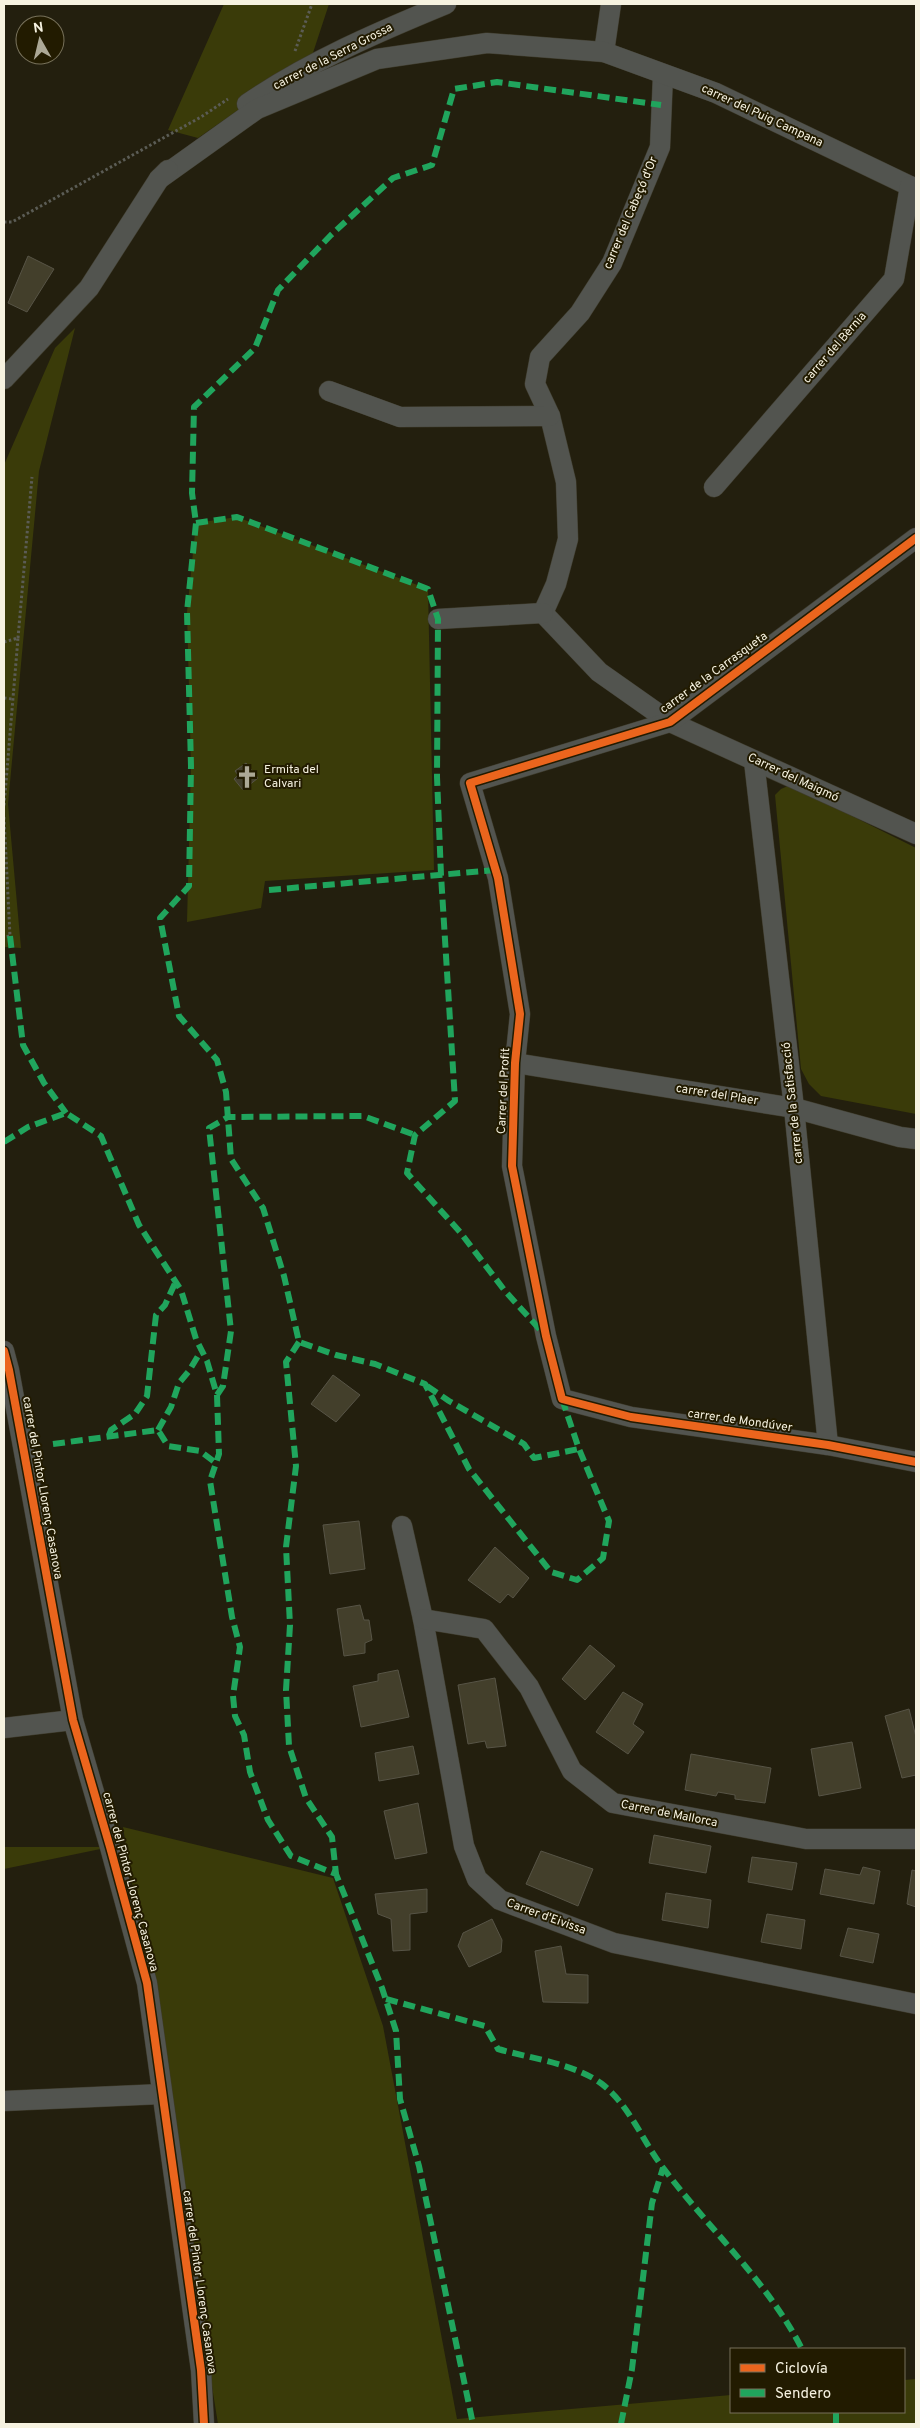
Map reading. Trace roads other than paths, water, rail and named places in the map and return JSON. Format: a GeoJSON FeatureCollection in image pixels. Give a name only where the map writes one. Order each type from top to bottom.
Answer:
{"type":"FeatureCollection","features":[{"type":"Feature","properties":{"kind":"street","name":"carrer de la Serra Grossa"},"geometry":{"type":"LineString","coordinates":[[5,377],[89,288],[159,179],[198,138],[272,87],[321,60],[404,21],[446,4]]}},
{"type":"Feature","properties":{"kind":"street"},"geometry":{"type":"LineString","coordinates":[[604,52],[611,4]]}},
{"type":"Feature","properties":{"kind":"street"},"geometry":{"type":"LineString","coordinates":[[404,21],[402,42],[412,54]]}},
{"type":"Feature","properties":{"kind":"street","name":"carrer de la Serra Grossa"},"geometry":{"type":"LineString","coordinates":[[159,179],[258,109],[377,59],[487,43],[604,52]]}},
{"type":"Feature","properties":{"kind":"street","name":"carrer del Puig Campana"},"geometry":{"type":"LineString","coordinates":[[604,52],[716,93],[913,187]]}},
{"type":"Feature","properties":{"kind":"street","name":"carrer del Cabeçó d'Or"},"geometry":{"type":"LineString","coordinates":[[543,613],[556,584],[568,539],[566,482],[550,416],[535,384],[540,357],[580,313],[612,263],[660,147],[663,75]]}},
{"type":"Feature","properties":{"kind":"street","name":"carrer del Bèrnia"},"geometry":{"type":"LineString","coordinates":[[714,487],[894,279],[913,187]]}},
{"type":"Feature","properties":{"kind":"street"},"geometry":{"type":"LineString","coordinates":[[328,391],[400,417],[550,416]]}},
{"type":"Feature","properties":{"kind":"street","name":"carrer de la Carrasqueta"},"geometry":{"type":"LineString","coordinates":[[470,783],[670,722],[916,538]]}},
{"type":"Feature","properties":{"kind":"street"},"geometry":{"type":"LineString","coordinates":[[438,619],[543,613],[599,672],[670,722]]}},
{"type":"Feature","properties":{"kind":"street","name":"Carrer del Maigmó"},"geometry":{"type":"LineString","coordinates":[[670,722],[916,834]]}},
{"type":"Feature","properties":{"kind":"street","name":"carrer de la Satisfacció"},"geometry":{"type":"LineString","coordinates":[[754,760],[794,1108],[828,1445]]}},
{"type":"Feature","properties":{"kind":"street","name":"Carrer del Profit"},"geometry":{"type":"LineString","coordinates":[[470,783],[499,888],[520,1014],[515,1062],[512,1166],[546,1336],[562,1399]]}},
{"type":"Feature","properties":{"kind":"street","name":"carrer del Plaer"},"geometry":{"type":"LineString","coordinates":[[515,1062],[794,1108],[916,1139]]}},
{"type":"Feature","properties":{"kind":"street","name":"carrer del Pintor Llorenç Casanova"},"geometry":{"type":"LineString","coordinates":[[4,1351],[10,1370],[73,1720],[147,1984],[201,2370],[204,2424]]}},
{"type":"Feature","properties":{"kind":"street","name":"carrer de Mondúver"},"geometry":{"type":"LineString","coordinates":[[562,1399],[631,1417],[828,1445],[916,1462]]}},
{"type":"Feature","properties":{"kind":"street","name":"Carrer d'Eivissa"},"geometry":{"type":"LineString","coordinates":[[402,1526],[423,1619],[464,1846],[476,1879],[500,1900],[614,1942],[916,2004]]}},
{"type":"Feature","properties":{"kind":"street","name":"Carrer de Mallorca"},"geometry":{"type":"LineString","coordinates":[[423,1619],[484,1629],[529,1687],[572,1771],[613,1804],[806,1840],[914,1834]]}},
{"type":"Feature","properties":{"kind":"street"},"geometry":{"type":"LineString","coordinates":[[4,1728],[73,1720]]}},
{"type":"Feature","properties":{"kind":"street"},"geometry":{"type":"LineString","coordinates":[[4,2101],[162,2094]]}},
{"type":"Feature","properties":{"kind":"place","name":"Ermita del Calvari"},"geometry":{"type":"Point","coordinates":[247,777]}}]}
